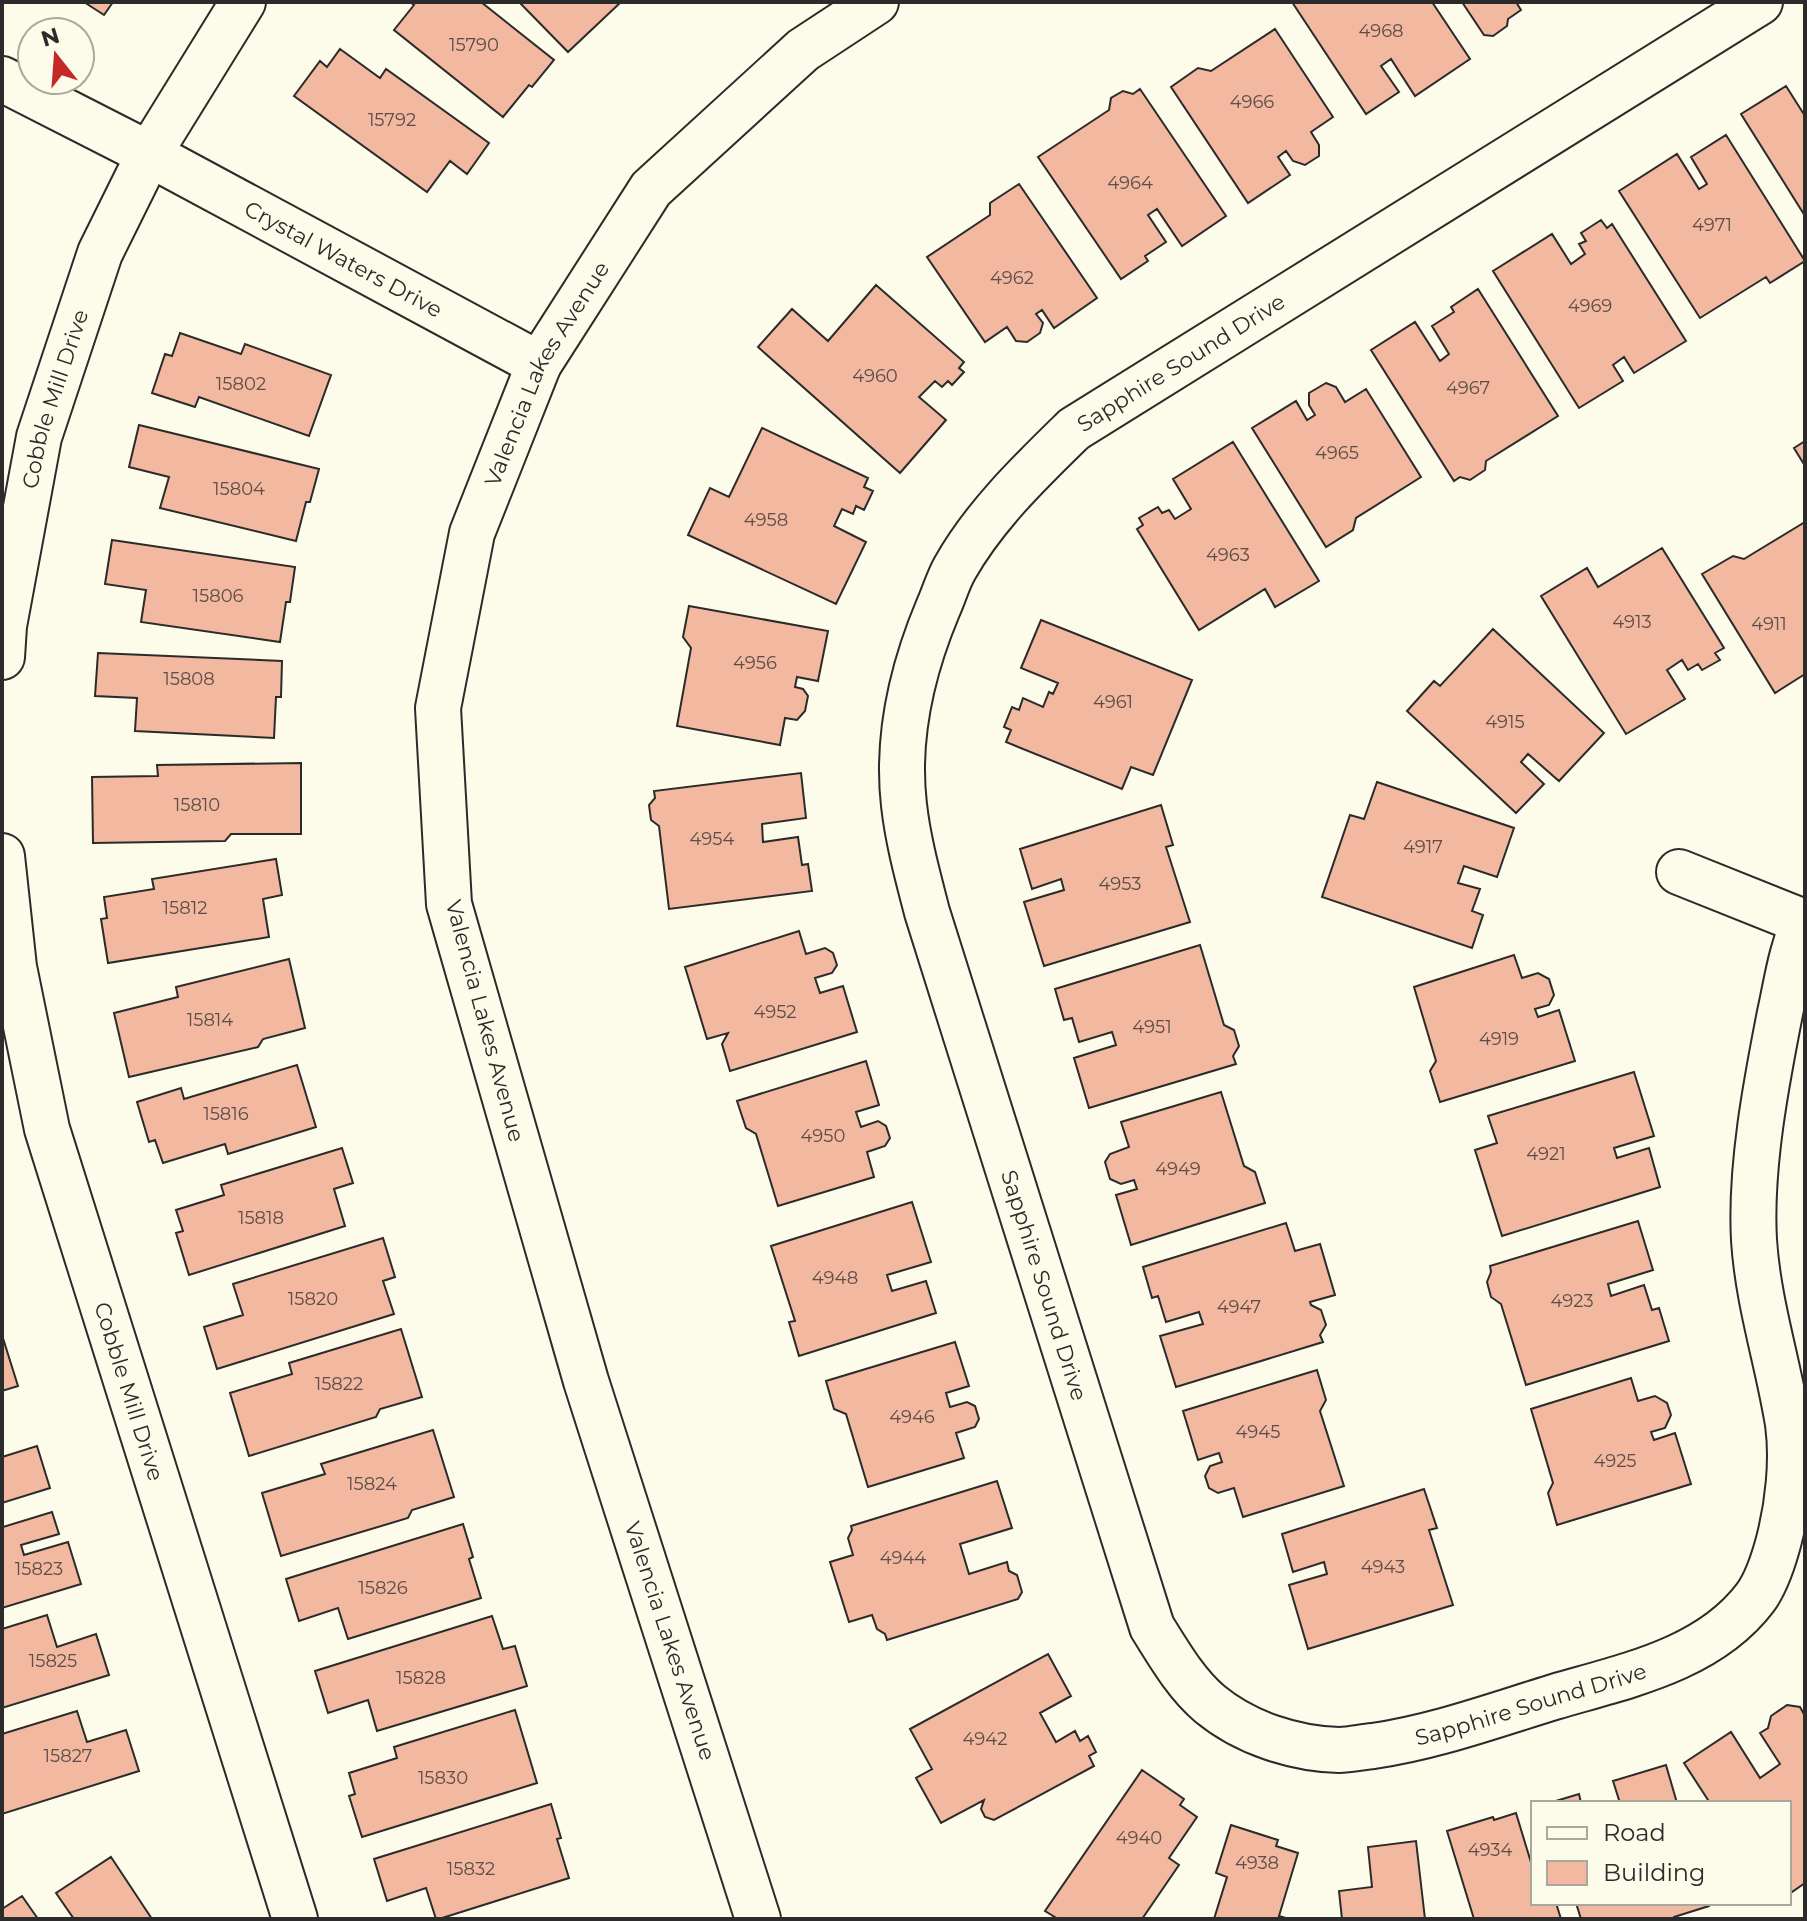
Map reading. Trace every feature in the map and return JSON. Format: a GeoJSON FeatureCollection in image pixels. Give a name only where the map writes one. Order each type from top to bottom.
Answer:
{"type":"FeatureCollection","features":[{"type":"Feature","properties":{"kind":"street"},"geometry":{"type":"LineString","coordinates":[[149,154],[243,2]]}},
{"type":"Feature","properties":{"kind":"street","name":"Valencia Lakes Avenue"},"geometry":{"type":"LineString","coordinates":[[758,1919],[586,1381],[449,904],[438,708],[472,533],[539,364],[651,189],[803,50],[876,2]]}},
{"type":"Feature","properties":{"kind":"street","name":"Sapphire Sound Drive"},"geometry":{"type":"LineString","coordinates":[[1760,2],[1074,429],[1028,473],[987,521],[955,569],[911,684],[903,743],[903,802],[911,852],[927,912],[1152,1627],[1176,1666],[1210,1704],[1248,1728],[1287,1742],[1340,1750],[1403,1742],[1641,1671],[1692,1651],[1723,1631],[1756,1597],[1773,1561],[1785,1518],[1788,1475],[1788,1426],[1759,1289],[1754,1235],[1758,1151],[1771,1059],[1793,947],[1805,921]]}},
{"type":"Feature","properties":{"kind":"street","name":"Crystal Waters Drive"},"geometry":{"type":"LineString","coordinates":[[2,79],[149,154],[539,364]]}},
{"type":"Feature","properties":{"kind":"street","name":"Cobble Mill Drive"},"geometry":{"type":"LineString","coordinates":[[2,657],[4,626],[39,437],[100,253],[149,154]]}},
{"type":"Feature","properties":{"kind":"street","name":"Cobble Mill Drive"},"geometry":{"type":"LineString","coordinates":[[2,856],[14,967],[47,1129],[295,1919]]}},
{"type":"Feature","properties":{"kind":"street"},"geometry":{"type":"LineString","coordinates":[[1679,872],[1805,921]]}},
{"type":"Feature","properties":{"kind":"building"},"geometry":{"type":"Polygon","coordinates":[[[84,2],[113,2],[104,15],[84,2]]]}},
{"type":"Feature","properties":{"kind":"building"},"geometry":{"type":"Polygon","coordinates":[[[410,2],[481,2],[554,60],[503,117],[394,30],[414,5],[410,2]]]}},
{"type":"Feature","properties":{"kind":"building"},"geometry":{"type":"Polygon","coordinates":[[[519,2],[621,2],[568,52],[519,2]]]}},
{"type":"Feature","properties":{"kind":"building"},"geometry":{"type":"Polygon","coordinates":[[[1292,2],[1432,2],[1470,59],[1415,96],[1391,59],[1381,66],[1399,92],[1366,114],[1292,2]]]}},
{"type":"Feature","properties":{"kind":"building"},"geometry":{"type":"Polygon","coordinates":[[[1462,2],[1516,2],[1521,10],[1493,36],[1484,35],[1462,2]]]}},
{"type":"Feature","properties":{"kind":"building"},"geometry":{"type":"Polygon","coordinates":[[[1275,29],[1333,117],[1311,132],[1319,145],[1319,156],[1305,165],[1293,161],[1286,151],[1278,157],[1290,175],[1248,203],[1171,87],[1198,68],[1211,71],[1275,29]]]}},
{"type":"Feature","properties":{"kind":"building"},"geometry":{"type":"Polygon","coordinates":[[[340,49],[380,78],[386,69],[489,143],[467,174],[450,161],[427,192],[294,96],[320,61],[327,67],[340,49]]]}},
{"type":"Feature","properties":{"kind":"building"},"geometry":{"type":"Polygon","coordinates":[[[1786,86],[1805,116],[1805,216],[1741,114],[1786,86]]]}},
{"type":"Feature","properties":{"kind":"building"},"geometry":{"type":"Polygon","coordinates":[[[1140,89],[1226,216],[1182,246],[1157,209],[1148,215],[1166,242],[1145,256],[1148,261],[1121,279],[1038,157],[1109,110],[1111,98],[1123,91],[1133,94],[1140,89]]]}},
{"type":"Feature","properties":{"kind":"building"},"geometry":{"type":"Polygon","coordinates":[[[1726,135],[1805,261],[1770,283],[1766,277],[1700,318],[1619,191],[1677,154],[1699,189],[1707,184],[1691,157],[1726,135]]]}},
{"type":"Feature","properties":{"kind":"building"},"geometry":{"type":"Polygon","coordinates":[[[1019,184],[1097,298],[1054,328],[1042,310],[1036,314],[1043,323],[1040,333],[1027,342],[1016,341],[1007,327],[985,342],[927,257],[990,215],[990,203],[1019,184]]]}},
{"type":"Feature","properties":{"kind":"building"},"geometry":{"type":"Polygon","coordinates":[[[1601,220],[1607,228],[1612,224],[1686,341],[1634,373],[1624,357],[1613,365],[1623,381],[1579,408],[1493,271],[1552,234],[1571,264],[1585,254],[1579,244],[1586,241],[1581,233],[1601,220]]]}},
{"type":"Feature","properties":{"kind":"building"},"geometry":{"type":"Polygon","coordinates":[[[876,285],[964,362],[959,368],[964,372],[952,385],[948,381],[942,387],[935,381],[919,397],[946,420],[900,473],[758,347],[792,309],[828,341],[876,285]]]}},
{"type":"Feature","properties":{"kind":"building"},"geometry":{"type":"Polygon","coordinates":[[[1478,289],[1558,416],[1486,461],[1485,470],[1470,480],[1460,477],[1454,481],[1371,350],[1415,322],[1440,361],[1449,354],[1432,326],[1454,312],[1451,307],[1478,289]]]}},
{"type":"Feature","properties":{"kind":"building"},"geometry":{"type":"Polygon","coordinates":[[[180,333],[241,354],[245,344],[331,375],[309,436],[199,397],[195,407],[152,393],[165,354],[172,356],[180,333]]]}},
{"type":"Feature","properties":{"kind":"building"},"geometry":{"type":"Polygon","coordinates":[[[1326,383],[1336,387],[1345,402],[1366,389],[1421,477],[1356,518],[1353,530],[1326,547],[1252,428],[1296,401],[1307,420],[1315,415],[1309,405],[1309,393],[1326,383]]]}},
{"type":"Feature","properties":{"kind":"building"},"geometry":{"type":"Polygon","coordinates":[[[139,425],[319,469],[296,541],[160,508],[169,477],[129,467],[139,425]]]}},
{"type":"Feature","properties":{"kind":"building"},"geometry":{"type":"Polygon","coordinates":[[[762,428],[868,478],[864,487],[873,491],[864,510],[856,506],[853,514],[842,509],[834,526],[866,542],[836,604],[688,535],[710,488],[729,497],[762,428]]]}},
{"type":"Feature","properties":{"kind":"building"},"geometry":{"type":"Polygon","coordinates":[[[1805,441],[1805,466],[1794,448],[1805,441]]]}},
{"type":"Feature","properties":{"kind":"building"},"geometry":{"type":"Polygon","coordinates":[[[1233,442],[1319,581],[1275,607],[1265,589],[1199,630],[1137,529],[1143,525],[1139,518],[1158,507],[1162,513],[1169,510],[1175,519],[1191,509],[1173,479],[1233,442]]]}},
{"type":"Feature","properties":{"kind":"building"},"geometry":{"type":"Polygon","coordinates":[[[1805,522],[1805,674],[1775,693],[1702,574],[1733,556],[1744,559],[1805,522]]]}},
{"type":"Feature","properties":{"kind":"building"},"geometry":{"type":"Polygon","coordinates":[[[112,540],[295,567],[280,642],[141,622],[146,590],[105,584],[112,540]]]}},
{"type":"Feature","properties":{"kind":"building"},"geometry":{"type":"Polygon","coordinates":[[[1662,548],[1724,648],[1715,653],[1720,660],[1702,670],[1698,664],[1688,670],[1682,660],[1667,670],[1685,699],[1626,734],[1541,596],[1587,568],[1598,587],[1662,548]]]}},
{"type":"Feature","properties":{"kind":"building"},"geometry":{"type":"Polygon","coordinates":[[[689,606],[828,631],[818,681],[797,677],[795,687],[803,689],[808,696],[805,711],[797,720],[785,718],[780,745],[677,726],[691,648],[683,637],[689,606]]]}},
{"type":"Feature","properties":{"kind":"building"},"geometry":{"type":"Polygon","coordinates":[[[1041,620],[1192,680],[1153,775],[1131,767],[1122,789],[1006,742],[1011,730],[1004,727],[1012,707],[1019,710],[1023,698],[1043,707],[1049,692],[1053,694],[1058,683],[1021,668],[1041,620]]]}},
{"type":"Feature","properties":{"kind":"building"},"geometry":{"type":"Polygon","coordinates":[[[1493,629],[1604,733],[1559,781],[1528,754],[1521,762],[1544,784],[1516,813],[1407,711],[1434,681],[1440,686],[1493,629]]]}},
{"type":"Feature","properties":{"kind":"building"},"geometry":{"type":"Polygon","coordinates":[[[98,653],[282,661],[281,697],[276,697],[274,738],[135,731],[137,698],[95,696],[98,653]]]}},
{"type":"Feature","properties":{"kind":"building"},"geometry":{"type":"Polygon","coordinates":[[[301,763],[301,834],[231,834],[225,841],[93,843],[92,777],[158,776],[157,765],[301,763]]]}},
{"type":"Feature","properties":{"kind":"building"},"geometry":{"type":"Polygon","coordinates":[[[801,773],[806,818],[762,824],[763,842],[798,837],[802,865],[808,864],[812,891],[669,909],[659,826],[651,820],[649,805],[655,798],[654,791],[801,773]]]}},
{"type":"Feature","properties":{"kind":"building"},"geometry":{"type":"Polygon","coordinates":[[[1377,782],[1514,828],[1497,877],[1464,866],[1458,883],[1480,889],[1472,911],[1483,915],[1472,948],[1322,897],[1350,815],[1364,819],[1377,782]]]}},
{"type":"Feature","properties":{"kind":"building"},"geometry":{"type":"Polygon","coordinates":[[[1161,805],[1173,845],[1166,847],[1190,922],[1044,966],[1024,902],[1064,890],[1061,879],[1032,889],[1020,849],[1161,805]]]}},
{"type":"Feature","properties":{"kind":"building"},"geometry":{"type":"Polygon","coordinates":[[[276,859],[282,895],[263,899],[269,937],[108,963],[101,919],[107,918],[104,897],[154,889],[152,879],[276,859]]]}},
{"type":"Feature","properties":{"kind":"building"},"geometry":{"type":"Polygon","coordinates":[[[799,931],[806,954],[825,948],[833,953],[837,965],[832,973],[815,978],[820,993],[843,986],[857,1032],[730,1071],[722,1044],[728,1033],[707,1039],[685,967],[799,931]]]}},
{"type":"Feature","properties":{"kind":"building"},"geometry":{"type":"Polygon","coordinates":[[[1200,945],[1224,1025],[1234,1030],[1239,1046],[1233,1056],[1236,1064],[1089,1108],[1074,1058],[1116,1045],[1112,1032],[1079,1042],[1072,1018],[1064,1020],[1055,989],[1200,945]]]}},
{"type":"Feature","properties":{"kind":"building"},"geometry":{"type":"Polygon","coordinates":[[[1514,955],[1522,978],[1538,973],[1549,979],[1554,995],[1549,1005],[1535,1009],[1538,1017],[1559,1010],[1575,1061],[1440,1102],[1430,1071],[1436,1061],[1414,987],[1514,955]]]}},
{"type":"Feature","properties":{"kind":"building"},"geometry":{"type":"Polygon","coordinates":[[[289,959],[305,1028],[263,1039],[258,1047],[129,1077],[114,1013],[178,997],[176,987],[289,959]]]}},
{"type":"Feature","properties":{"kind":"building"},"geometry":{"type":"Polygon","coordinates":[[[866,1061],[879,1105],[856,1112],[861,1127],[878,1121],[886,1126],[890,1138],[885,1146],[867,1152],[874,1177],[778,1206],[756,1134],[746,1128],[737,1101],[866,1061]]]}},
{"type":"Feature","properties":{"kind":"building"},"geometry":{"type":"Polygon","coordinates":[[[297,1065],[316,1127],[228,1154],[225,1144],[163,1163],[155,1140],[149,1142],[137,1102],[181,1088],[184,1099],[297,1065]]]}},
{"type":"Feature","properties":{"kind":"building"},"geometry":{"type":"Polygon","coordinates":[[[1634,1072],[1654,1136],[1614,1148],[1617,1158],[1649,1148],[1660,1187],[1502,1236],[1475,1150],[1497,1143],[1488,1116],[1634,1072]]]}},
{"type":"Feature","properties":{"kind":"building"},"geometry":{"type":"Polygon","coordinates":[[[1221,1092],[1244,1166],[1255,1172],[1265,1203],[1131,1245],[1116,1195],[1137,1189],[1134,1180],[1121,1184],[1110,1179],[1105,1162],[1110,1154],[1129,1147],[1121,1122],[1221,1092]]]}},
{"type":"Feature","properties":{"kind":"building"},"geometry":{"type":"Polygon","coordinates":[[[342,1148],[353,1183],[334,1189],[345,1226],[189,1275],[176,1233],[183,1231],[176,1210],[224,1195],[221,1185],[342,1148]]]}},
{"type":"Feature","properties":{"kind":"building"},"geometry":{"type":"Polygon","coordinates":[[[912,1202],[931,1262],[887,1275],[892,1291],[926,1281],[936,1313],[799,1356],[789,1322],[795,1321],[771,1246],[912,1202]]]}},
{"type":"Feature","properties":{"kind":"building"},"geometry":{"type":"Polygon","coordinates":[[[1638,1221],[1653,1270],[1608,1284],[1611,1296],[1644,1285],[1652,1310],[1659,1308],[1669,1341],[1526,1385],[1501,1304],[1491,1297],[1487,1282],[1490,1266],[1638,1221]]]}},
{"type":"Feature","properties":{"kind":"building"},"geometry":{"type":"Polygon","coordinates":[[[1286,1223],[1295,1251],[1320,1244],[1335,1295],[1310,1302],[1321,1310],[1326,1325],[1320,1335],[1323,1342],[1176,1387],[1160,1336],[1203,1324],[1199,1312],[1166,1322],[1158,1296],[1152,1298],[1143,1267],[1286,1223]]]}},
{"type":"Feature","properties":{"kind":"building"},"geometry":{"type":"Polygon","coordinates":[[[383,1238],[395,1277],[383,1281],[394,1314],[217,1369],[204,1327],[243,1315],[233,1284],[383,1238]]]}},
{"type":"Feature","properties":{"kind":"building"},"geometry":{"type":"Polygon","coordinates":[[[401,1329],[422,1397],[380,1409],[376,1417],[249,1456],[230,1393],[292,1374],[289,1363],[401,1329]]]}},
{"type":"Feature","properties":{"kind":"building"},"geometry":{"type":"Polygon","coordinates":[[[2,1335],[18,1386],[2,1391],[2,1335]]]}},
{"type":"Feature","properties":{"kind":"building"},"geometry":{"type":"Polygon","coordinates":[[[955,1342],[969,1386],[946,1393],[950,1407],[967,1402],[975,1406],[979,1419],[975,1427],[956,1433],[964,1458],[868,1487],[846,1414],[834,1409],[826,1381],[955,1342]]]}},
{"type":"Feature","properties":{"kind":"building"},"geometry":{"type":"Polygon","coordinates":[[[1317,1370],[1326,1400],[1320,1411],[1344,1486],[1243,1517],[1234,1488],[1218,1493],[1209,1488],[1205,1476],[1210,1466],[1222,1462],[1219,1453],[1198,1460],[1183,1411],[1317,1370]]]}},
{"type":"Feature","properties":{"kind":"building"},"geometry":{"type":"Polygon","coordinates":[[[1631,1378],[1638,1401],[1655,1396],[1667,1403],[1671,1415],[1665,1428],[1651,1432],[1654,1440],[1675,1433],[1691,1484],[1557,1525],[1548,1493],[1553,1483],[1531,1409],[1631,1378]]]}},
{"type":"Feature","properties":{"kind":"building"},"geometry":{"type":"Polygon","coordinates":[[[433,1430],[454,1497],[412,1510],[408,1518],[281,1556],[262,1493],[325,1474],[321,1464],[433,1430]]]}},
{"type":"Feature","properties":{"kind":"building"},"geometry":{"type":"Polygon","coordinates":[[[37,1446],[50,1488],[2,1503],[2,1457],[37,1446]]]}},
{"type":"Feature","properties":{"kind":"building"},"geometry":{"type":"Polygon","coordinates":[[[997,1481],[1012,1528],[960,1544],[969,1574],[1007,1562],[1009,1571],[1017,1575],[1022,1592],[1018,1599],[887,1640],[885,1634],[877,1629],[872,1615],[849,1622],[830,1562],[853,1555],[848,1538],[851,1526],[997,1481]]]}},
{"type":"Feature","properties":{"kind":"building"},"geometry":{"type":"Polygon","coordinates":[[[1424,1489],[1437,1528],[1429,1530],[1453,1605],[1308,1649],[1289,1585],[1327,1574],[1324,1562],[1293,1572],[1282,1534],[1424,1489]]]}},
{"type":"Feature","properties":{"kind":"building"},"geometry":{"type":"Polygon","coordinates":[[[52,1512],[59,1534],[21,1545],[24,1555],[68,1542],[81,1584],[2,1608],[2,1523],[3,1527],[52,1512]]]}},
{"type":"Feature","properties":{"kind":"building"},"geometry":{"type":"Polygon","coordinates":[[[463,1524],[473,1557],[469,1559],[481,1598],[348,1639],[338,1608],[299,1621],[286,1579],[463,1524]]]}},
{"type":"Feature","properties":{"kind":"building"},"geometry":{"type":"Polygon","coordinates":[[[47,1615],[57,1647],[96,1634],[109,1675],[2,1708],[2,1629],[47,1615]]]}},
{"type":"Feature","properties":{"kind":"building"},"geometry":{"type":"Polygon","coordinates":[[[492,1616],[503,1649],[515,1646],[527,1686],[377,1731],[368,1700],[328,1713],[315,1671],[492,1616]]]}},
{"type":"Feature","properties":{"kind":"building"},"geometry":{"type":"Polygon","coordinates":[[[1048,1654],[1071,1696],[1040,1713],[1056,1742],[1075,1731],[1080,1741],[1088,1736],[1096,1752],[1089,1756],[1094,1766],[994,1820],[985,1817],[981,1809],[984,1800],[941,1823],[916,1778],[932,1769],[910,1729],[1048,1654]]]}},
{"type":"Feature","properties":{"kind":"building"},"geometry":{"type":"Polygon","coordinates":[[[1787,1705],[1800,1707],[1805,1716],[1805,1883],[1791,1893],[1791,1801],[1709,1801],[1684,1763],[1731,1732],[1760,1778],[1780,1764],[1760,1733],[1768,1728],[1771,1716],[1787,1705]]]}},
{"type":"Feature","properties":{"kind":"building"},"geometry":{"type":"Polygon","coordinates":[[[515,1710],[537,1783],[362,1837],[349,1796],[355,1794],[349,1773],[397,1758],[394,1747],[515,1710]]]}},
{"type":"Feature","properties":{"kind":"building"},"geometry":{"type":"Polygon","coordinates":[[[77,1711],[87,1742],[126,1730],[139,1771],[2,1814],[2,1734],[77,1711]]]}},
{"type":"Feature","properties":{"kind":"building"},"geometry":{"type":"Polygon","coordinates":[[[1666,1765],[1676,1801],[1619,1801],[1613,1781],[1666,1765]]]}},
{"type":"Feature","properties":{"kind":"building"},"geometry":{"type":"Polygon","coordinates":[[[1142,1770],[1184,1799],[1180,1805],[1197,1817],[1169,1858],[1179,1865],[1142,1919],[1058,1919],[1045,1911],[1142,1770]]]}},
{"type":"Feature","properties":{"kind":"building"},"geometry":{"type":"Polygon","coordinates":[[[1579,1794],[1581,1801],[1556,1801],[1579,1794]]]}},
{"type":"Feature","properties":{"kind":"building"},"geometry":{"type":"Polygon","coordinates":[[[551,1804],[561,1838],[557,1839],[569,1878],[439,1919],[436,1919],[426,1888],[387,1901],[374,1859],[551,1804]]]}},
{"type":"Feature","properties":{"kind":"building"},"geometry":{"type":"Polygon","coordinates":[[[1516,1813],[1531,1862],[1531,1905],[1557,1905],[1561,1919],[1474,1919],[1447,1831],[1493,1817],[1494,1820],[1516,1813]]]}},
{"type":"Feature","properties":{"kind":"building"},"geometry":{"type":"Polygon","coordinates":[[[1231,1825],[1278,1840],[1276,1846],[1298,1853],[1279,1916],[1289,1919],[1214,1919],[1227,1877],[1216,1873],[1231,1825]]]}},
{"type":"Feature","properties":{"kind":"building"},"geometry":{"type":"Polygon","coordinates":[[[1416,1841],[1425,1919],[1342,1919],[1339,1891],[1372,1887],[1368,1847],[1416,1841]]]}},
{"type":"Feature","properties":{"kind":"building"},"geometry":{"type":"Polygon","coordinates":[[[111,1857],[152,1919],[74,1919],[56,1893],[111,1857]]]}},
{"type":"Feature","properties":{"kind":"building"},"geometry":{"type":"Polygon","coordinates":[[[22,1896],[38,1919],[2,1919],[2,1909],[22,1896]]]}},
{"type":"Feature","properties":{"kind":"building"},"geometry":{"type":"Polygon","coordinates":[[[1577,1905],[1709,1906],[1674,1919],[1581,1919],[1577,1905]]]}}]}
